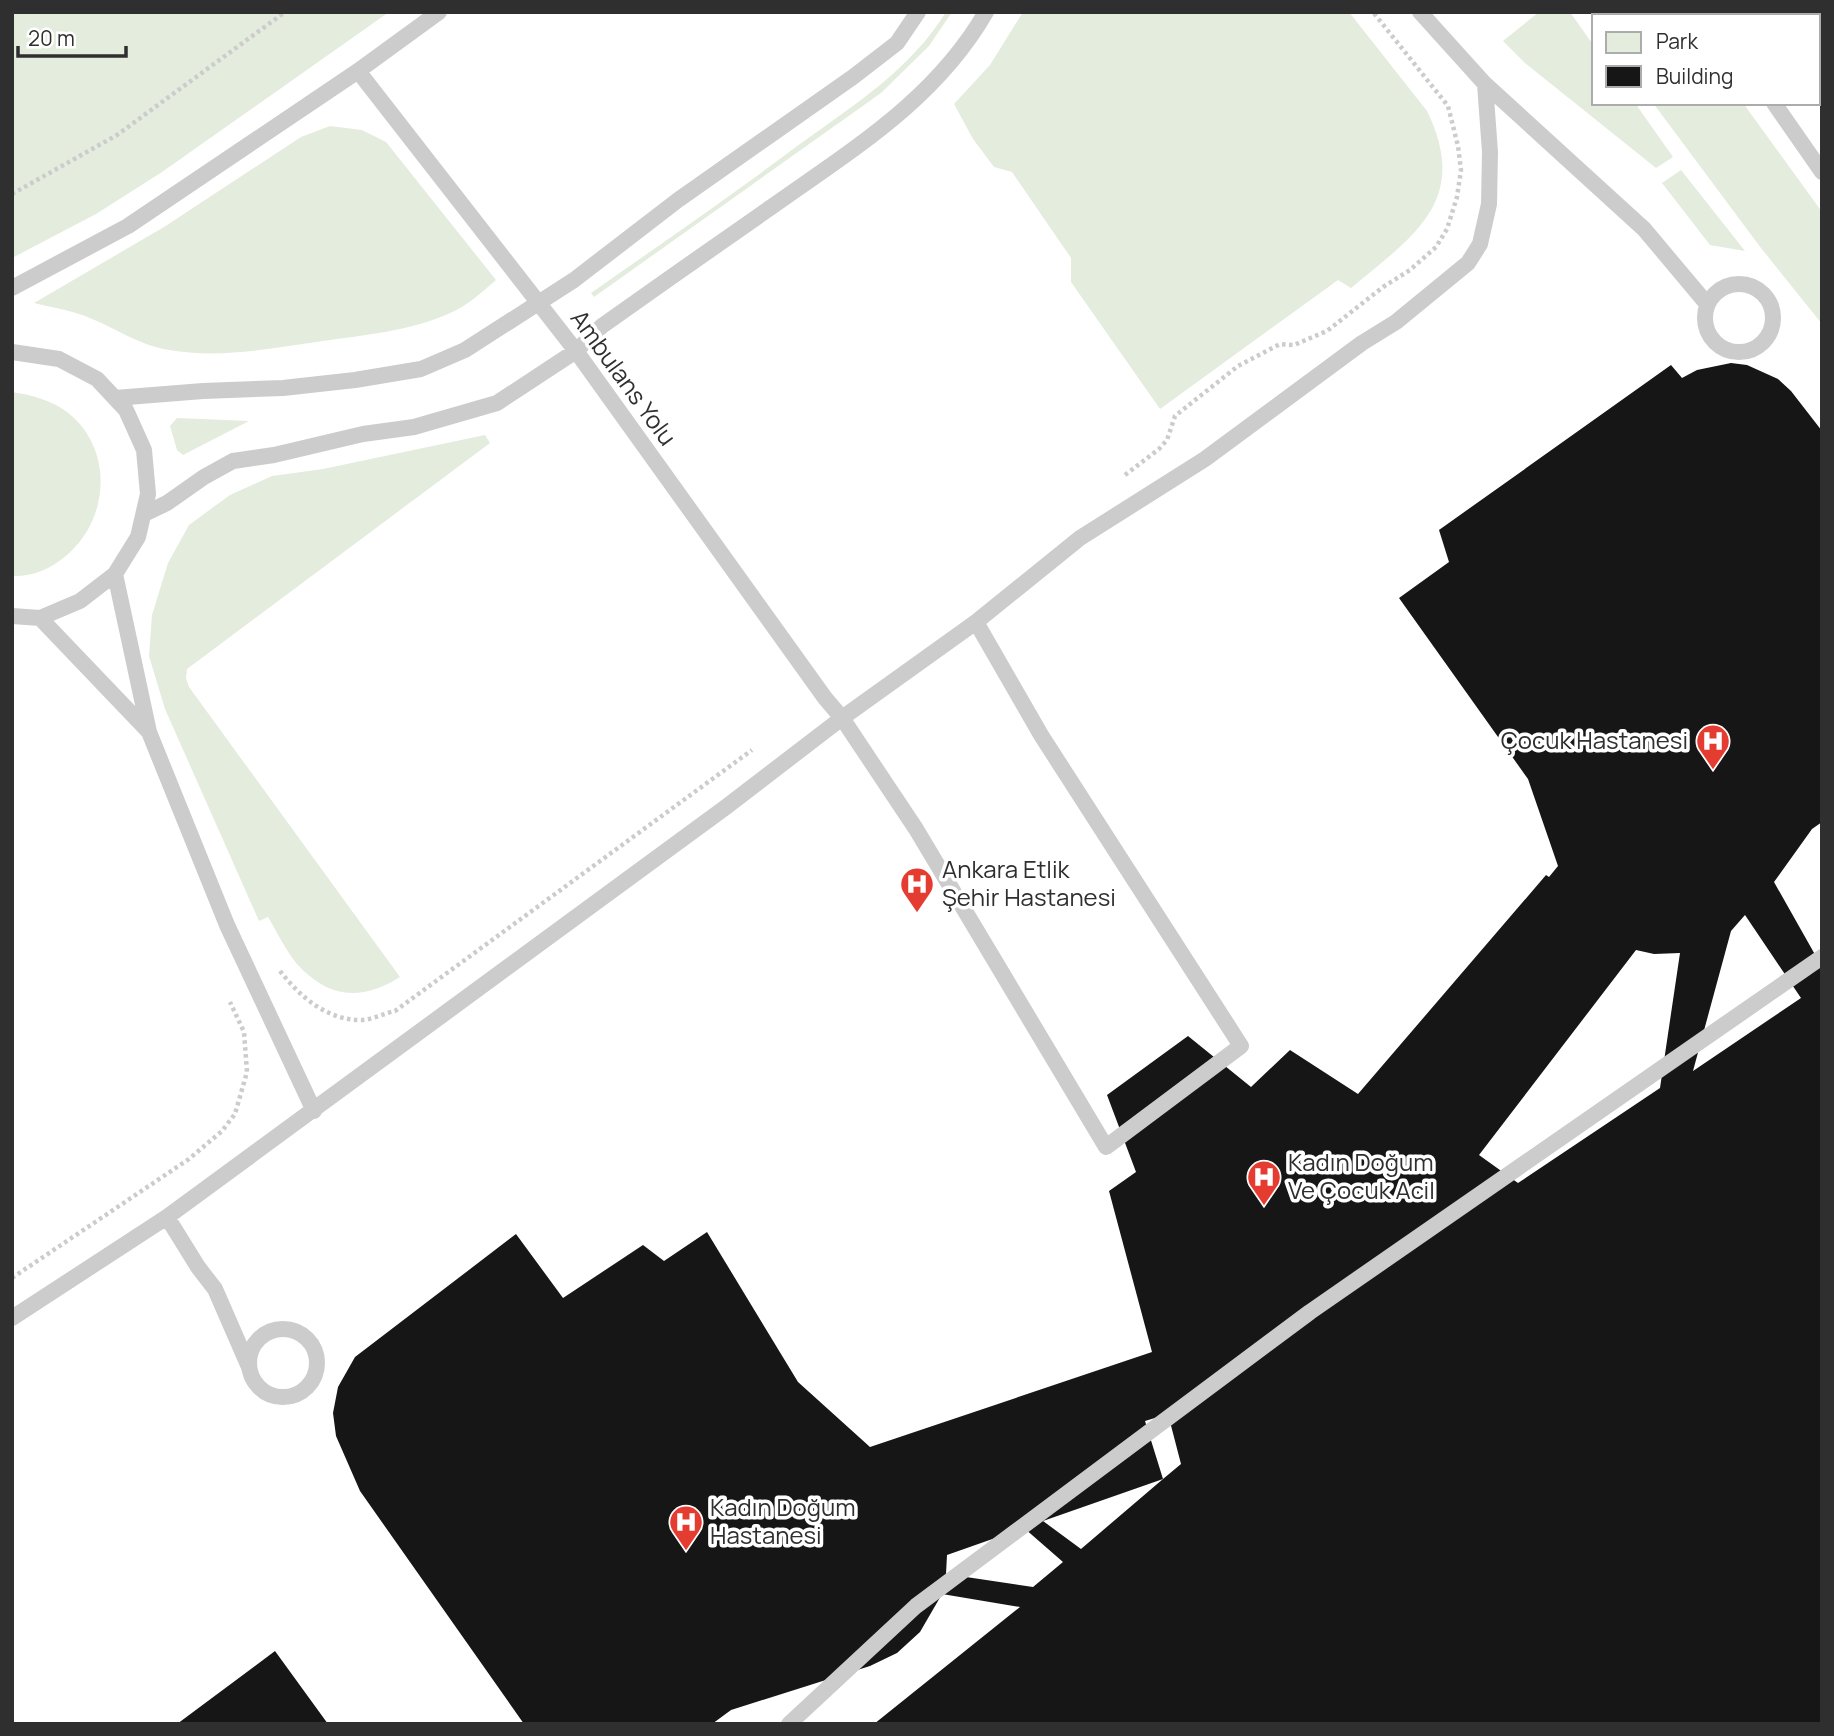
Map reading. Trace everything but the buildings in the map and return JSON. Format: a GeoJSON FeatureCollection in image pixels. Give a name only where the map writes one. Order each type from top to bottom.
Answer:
{"type":"FeatureCollection","features":[{"type":"Feature","properties":{"kind":"lane"},"geometry":{"type":"LineString","coordinates":[[12,288],[128,226],[358,71],[439,12]]}},
{"type":"Feature","properties":{"kind":"lane"},"geometry":{"type":"LineString","coordinates":[[115,398],[283,388],[355,380],[421,369],[465,349],[539,303],[897,43],[918,12]]}},
{"type":"Feature","properties":{"kind":"lane"},"geometry":{"type":"LineString","coordinates":[[144,514],[167,503],[233,461],[274,455],[363,434],[414,427],[497,403],[576,351],[602,326],[858,146],[918,99],[974,33],[986,12]]}},
{"type":"Feature","properties":{"kind":"lane"},"geometry":{"type":"LineString","coordinates":[[1420,12],[1485,85],[1644,229],[1707,304],[1706,326],[1718,345],[1740,352],[1752,350],[1769,335],[1773,324],[1770,302],[1764,293],[1754,287],[1733,284],[1714,295],[1707,304]]}},
{"type":"Feature","properties":{"kind":"lane","name":"Ambulans Yolu"},"geometry":{"type":"LineString","coordinates":[[358,71],[576,351],[842,718],[916,829],[1106,1147],[1241,1046],[1041,735],[976,622]]}},
{"type":"Feature","properties":{"kind":"lane"},"geometry":{"type":"LineString","coordinates":[[12,1318],[167,1217],[314,1111],[726,807],[842,718],[976,622],[1080,538],[1205,459],[1362,343],[1396,322],[1468,263],[1480,244],[1489,204],[1490,162],[1485,85]]}},
{"type":"Feature","properties":{"kind":"lane"},"geometry":{"type":"LineString","coordinates":[[1775,105],[1822,172]]}},
{"type":"Feature","properties":{"kind":"lane"},"geometry":{"type":"LineString","coordinates":[[12,352],[59,359],[97,379],[126,411],[145,450],[148,494],[138,537],[115,574],[80,601],[40,618],[12,617]]}},
{"type":"Feature","properties":{"kind":"lane"},"geometry":{"type":"LineString","coordinates":[[115,574],[149,732],[227,925],[314,1111]]}},
{"type":"Feature","properties":{"kind":"lane"},"geometry":{"type":"LineString","coordinates":[[40,618],[149,732]]}},
{"type":"Feature","properties":{"kind":"lane"},"geometry":{"type":"LineString","coordinates":[[789,1724],[916,1606],[1299,1320],[1822,957]]}},
{"type":"Feature","properties":{"kind":"lane"},"geometry":{"type":"LineString","coordinates":[[167,1217],[215,1289],[251,1377],[265,1392],[285,1397],[306,1389],[317,1370],[317,1358],[314,1347],[307,1338],[285,1328],[263,1335],[255,1344],[249,1367]]}},
{"type":"Feature","properties":{"kind":"path"},"geometry":{"type":"LineString","coordinates":[[12,194],[117,135],[285,12]]}},
{"type":"Feature","properties":{"kind":"path"},"geometry":{"type":"LineString","coordinates":[[1115,483],[1159,449],[1167,440],[1175,416],[1238,366],[1280,344],[1294,345],[1327,331],[1383,287],[1410,270],[1436,247],[1447,229],[1457,197],[1461,170],[1448,106],[1373,12]]}},
{"type":"Feature","properties":{"kind":"path"},"geometry":{"type":"LineString","coordinates":[[276,965],[303,997],[329,1012],[363,1020],[396,1011],[760,744]]}},
{"type":"Feature","properties":{"kind":"path"},"geometry":{"type":"LineString","coordinates":[[12,1278],[189,1158],[222,1131],[235,1114],[247,1072],[244,1032],[228,997]]}},
{"type":"Feature","properties":{"kind":"green space"},"geometry":{"type":"Polygon","coordinates":[[[12,12],[389,12],[162,172],[96,214],[12,258],[12,12]]]}},
{"type":"Feature","properties":{"kind":"green space"},"geometry":{"type":"Polygon","coordinates":[[[946,12],[952,12],[929,46],[881,93],[594,297],[591,293],[880,85],[916,52],[946,12]]]}},
{"type":"Feature","properties":{"kind":"green space"},"geometry":{"type":"Polygon","coordinates":[[[1023,12],[1349,12],[1427,111],[1439,142],[1442,169],[1439,193],[1429,214],[1414,233],[1351,288],[1338,280],[1160,409],[1071,282],[1071,258],[1012,172],[994,167],[973,139],[954,104],[990,65],[1023,12]]]}},
{"type":"Feature","properties":{"kind":"green space"},"geometry":{"type":"Polygon","coordinates":[[[1539,12],[1570,12],[1592,43],[1592,105],[1636,105],[1673,157],[1656,168],[1525,63],[1503,41],[1539,12]]]}},
{"type":"Feature","properties":{"kind":"green space"},"geometry":{"type":"Polygon","coordinates":[[[1654,105],[1744,105],[1822,212],[1822,324],[1761,248],[1654,105]]]}},
{"type":"Feature","properties":{"kind":"green space"},"geometry":{"type":"Polygon","coordinates":[[[330,126],[362,130],[386,142],[496,280],[461,307],[418,325],[227,353],[158,348],[85,316],[34,303],[164,227],[301,137],[330,126]]]}},
{"type":"Feature","properties":{"kind":"green space"},"geometry":{"type":"Polygon","coordinates":[[[1681,170],[1745,251],[1710,245],[1662,183],[1681,170]]]}},
{"type":"Feature","properties":{"kind":"green space"},"geometry":{"type":"Polygon","coordinates":[[[12,392],[34,396],[54,404],[67,412],[83,428],[94,446],[100,487],[90,527],[78,544],[51,566],[19,576],[12,576],[12,392]]]}},
{"type":"Feature","properties":{"kind":"green space"},"geometry":{"type":"Polygon","coordinates":[[[177,418],[249,421],[183,455],[177,450],[170,426],[177,418]]]}},
{"type":"Feature","properties":{"kind":"green space"},"geometry":{"type":"Polygon","coordinates":[[[485,435],[490,443],[187,669],[189,687],[400,977],[386,985],[359,993],[333,990],[309,976],[297,964],[268,917],[259,921],[165,709],[149,656],[152,615],[168,563],[189,525],[230,495],[272,476],[323,469],[485,435]]]}},
{"type":"Feature","properties":{"kind":"place","name":"Çocuk Hastanesi"},"geometry":{"type":"Point","coordinates":[1713,771]}},
{"type":"Feature","properties":{"kind":"place","name":"Ankara Etlik Şehir Hastanesi"},"geometry":{"type":"Point","coordinates":[917,914]}},
{"type":"Feature","properties":{"kind":"place","name":"Kadın Doğum Ve Çocuk Acil"},"geometry":{"type":"Point","coordinates":[1264,1207]}},
{"type":"Feature","properties":{"kind":"place","name":"Kadın Doğum Hastanesi"},"geometry":{"type":"Point","coordinates":[686,1552]}}]}
